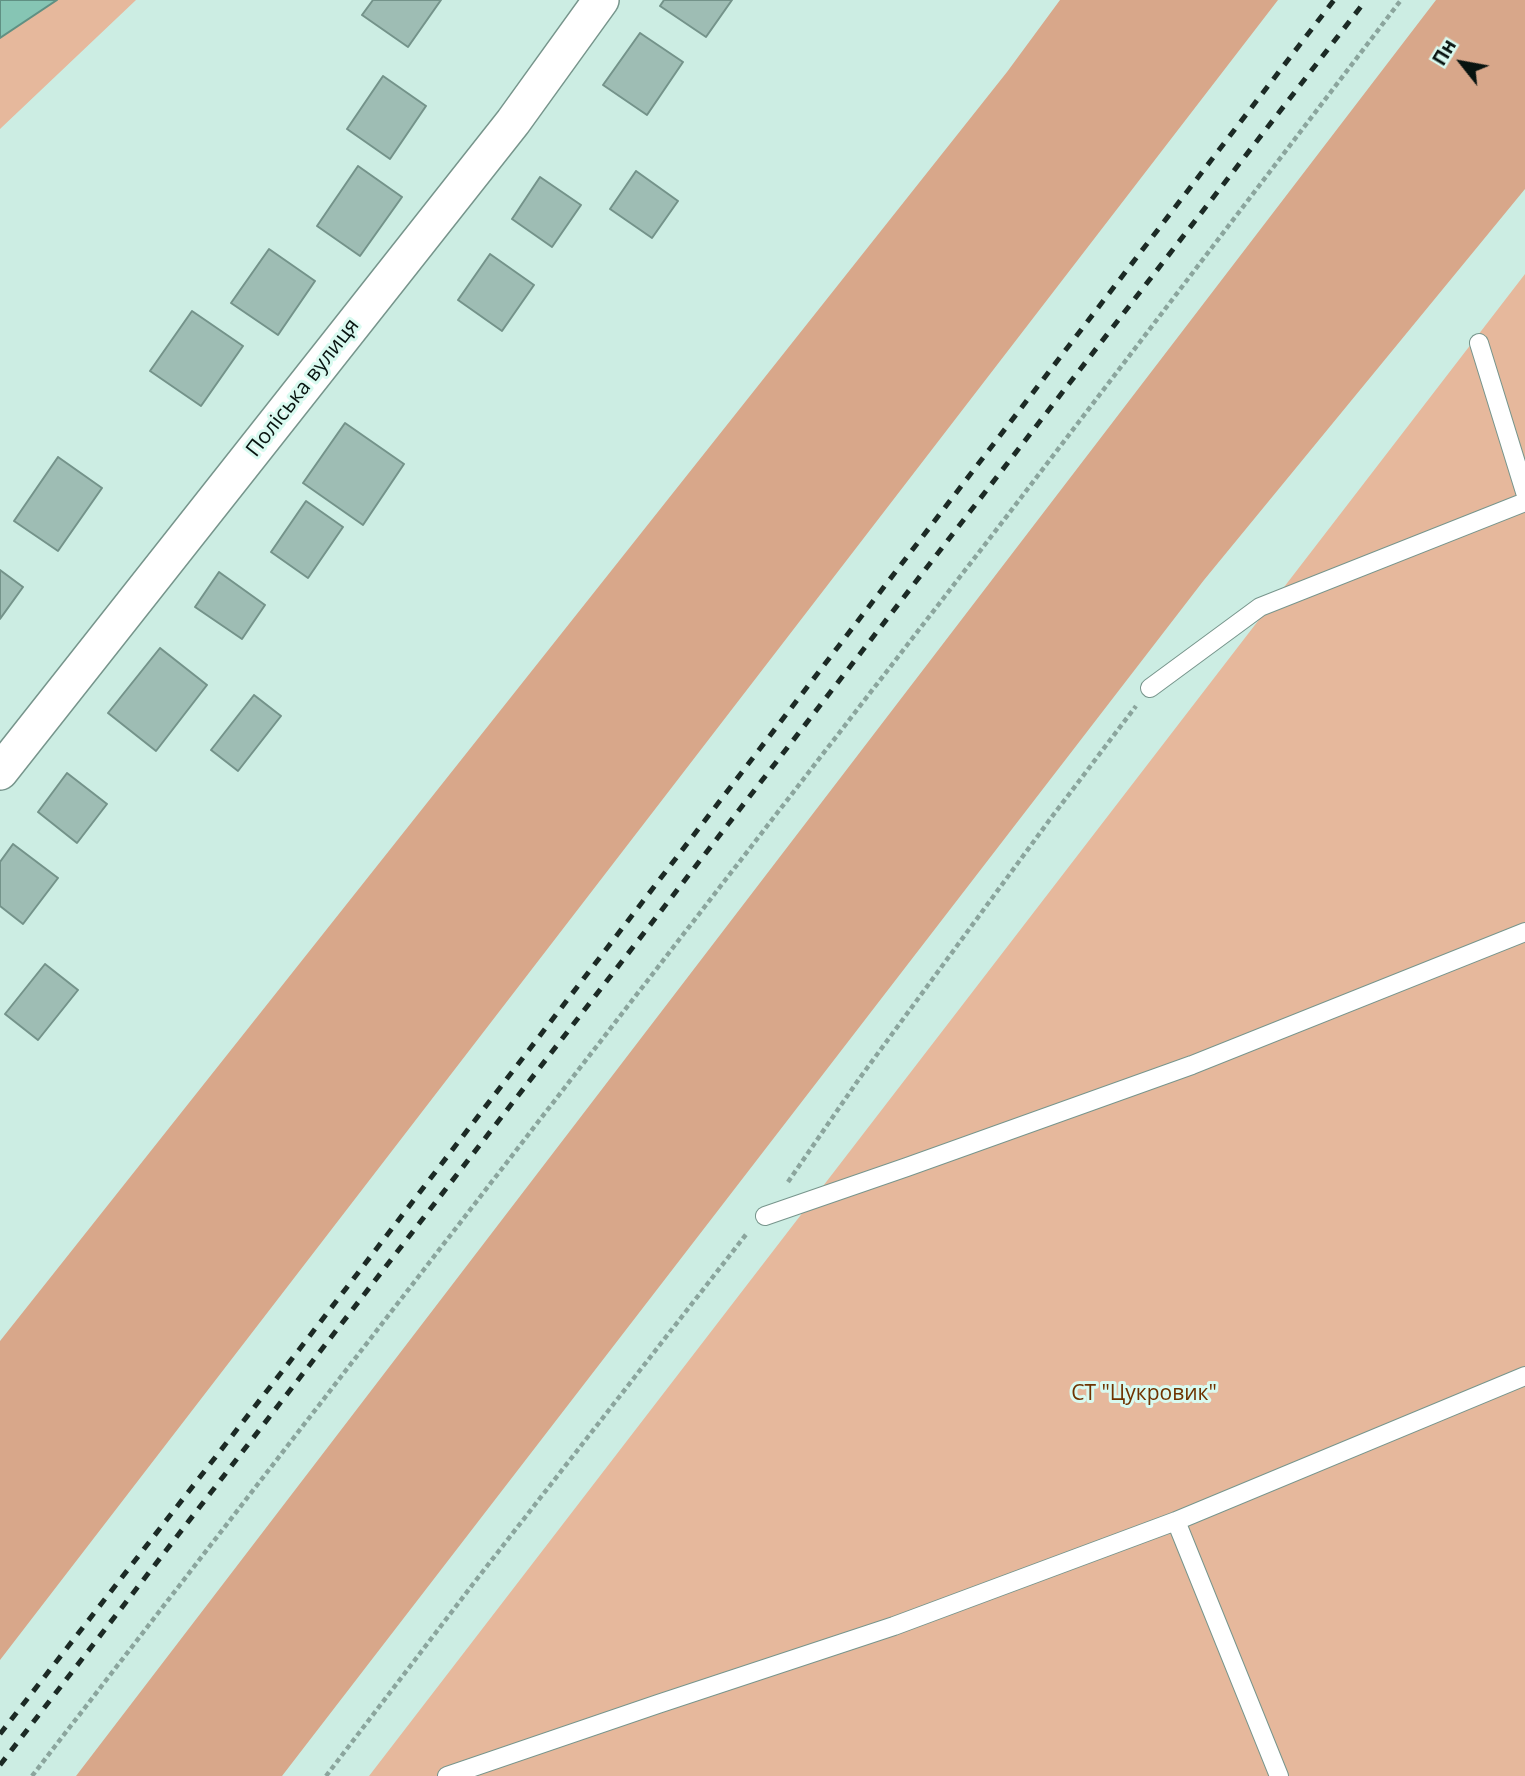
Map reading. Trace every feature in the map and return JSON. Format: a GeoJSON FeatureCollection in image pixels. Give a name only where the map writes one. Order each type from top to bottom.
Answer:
{"type":"FeatureCollection","features":[{"type":"Feature","properties":{"kind":"street","name":"Поліська вулиця"},"geometry":{"type":"LineString","coordinates":[[0,772],[513,122],[601,0]]}},
{"type":"Feature","properties":{"kind":"lane"},"geometry":{"type":"LineString","coordinates":[[1479,343],[1525,492]]}},
{"type":"Feature","properties":{"kind":"lane"},"geometry":{"type":"LineString","coordinates":[[1150,688],[1260,607],[1525,502]]}},
{"type":"Feature","properties":{"kind":"lane"},"geometry":{"type":"LineString","coordinates":[[765,1216],[1192,1065],[1525,932]]}},
{"type":"Feature","properties":{"kind":"lane"},"geometry":{"type":"LineString","coordinates":[[447,1776],[894,1626],[1176,1521],[1525,1376]]}},
{"type":"Feature","properties":{"kind":"lane"},"geometry":{"type":"LineString","coordinates":[[1176,1521],[1279,1776]]}},
{"type":"Feature","properties":{"kind":"path"},"geometry":{"type":"LineString","coordinates":[[32,1776],[999,527],[1401,0]]}},
{"type":"Feature","properties":{"kind":"path"},"geometry":{"type":"LineString","coordinates":[[326,1776],[743,1238],[765,1216],[867,1068],[1150,688]]}},
{"type":"Feature","properties":{"kind":"green space"},"geometry":{"type":"Polygon","coordinates":[[[0,0],[136,0],[0,129],[0,0]]]}},
{"type":"Feature","properties":{"kind":"green space","name":"СТ \"Цукровик\""},"geometry":{"type":"Polygon","coordinates":[[[1525,274],[1525,1776],[369,1776],[1525,274]]]}},
{"type":"Feature","properties":{"kind":"shaded area"},"geometry":{"type":"Polygon","coordinates":[[[0,0],[57,0],[0,38],[0,0]]]}},
{"type":"Feature","properties":{"kind":"shaded area"},"geometry":{"type":"Polygon","coordinates":[[[1060,0],[1278,0],[0,1660],[0,1341],[1007,72],[1060,0]]]}},
{"type":"Feature","properties":{"kind":"shaded area"},"geometry":{"type":"Polygon","coordinates":[[[1436,0],[1525,0],[1525,189],[1204,580],[282,1776],[76,1776],[1436,0]]]}},
{"type":"Feature","properties":{"kind":"building"},"geometry":{"type":"Polygon","coordinates":[[[373,0],[441,0],[408,47],[362,15],[373,0]]]}},
{"type":"Feature","properties":{"kind":"building"},"geometry":{"type":"Polygon","coordinates":[[[664,0],[732,0],[706,37],[660,6],[664,0]]]}},
{"type":"Feature","properties":{"kind":"building"},"geometry":{"type":"Polygon","coordinates":[[[640,33],[683,62],[647,115],[603,85],[640,33]]]}},
{"type":"Feature","properties":{"kind":"building"},"geometry":{"type":"Polygon","coordinates":[[[383,76],[426,106],[390,159],[347,129],[383,76]]]}},
{"type":"Feature","properties":{"kind":"building"},"geometry":{"type":"Polygon","coordinates":[[[358,166],[402,197],[360,256],[317,226],[358,166]]]}},
{"type":"Feature","properties":{"kind":"building"},"geometry":{"type":"Polygon","coordinates":[[[636,171],[678,201],[652,238],[610,209],[636,171]]]}},
{"type":"Feature","properties":{"kind":"building"},"geometry":{"type":"Polygon","coordinates":[[[540,177],[581,205],[552,247],[512,219],[540,177]]]}},
{"type":"Feature","properties":{"kind":"building"},"geometry":{"type":"Polygon","coordinates":[[[269,249],[315,281],[278,335],[231,303],[269,249]]]}},
{"type":"Feature","properties":{"kind":"building"},"geometry":{"type":"Polygon","coordinates":[[[490,254],[534,285],[502,331],[458,300],[490,254]]]}},
{"type":"Feature","properties":{"kind":"building"},"geometry":{"type":"Polygon","coordinates":[[[192,311],[243,346],[201,406],[150,371],[192,311]]]}},
{"type":"Feature","properties":{"kind":"building"},"geometry":{"type":"Polygon","coordinates":[[[345,423],[404,464],[363,525],[303,483],[345,423]]]}},
{"type":"Feature","properties":{"kind":"building"},"geometry":{"type":"Polygon","coordinates":[[[58,457],[102,488],[58,551],[14,521],[58,457]]]}},
{"type":"Feature","properties":{"kind":"building"},"geometry":{"type":"Polygon","coordinates":[[[306,501],[343,527],[308,578],[271,552],[306,501]]]}},
{"type":"Feature","properties":{"kind":"building"},"geometry":{"type":"Polygon","coordinates":[[[0,570],[23,587],[0,619],[0,570]]]}},
{"type":"Feature","properties":{"kind":"building"},"geometry":{"type":"Polygon","coordinates":[[[219,572],[265,605],[242,639],[195,607],[219,572]]]}},
{"type":"Feature","properties":{"kind":"building"},"geometry":{"type":"Polygon","coordinates":[[[160,648],[207,685],[156,751],[108,713],[160,648]]]}},
{"type":"Feature","properties":{"kind":"building"},"geometry":{"type":"Polygon","coordinates":[[[254,695],[281,716],[238,771],[211,750],[254,695]]]}},
{"type":"Feature","properties":{"kind":"building"},"geometry":{"type":"Polygon","coordinates":[[[67,773],[107,804],[77,843],[38,812],[67,773]]]}},
{"type":"Feature","properties":{"kind":"building"},"geometry":{"type":"Polygon","coordinates":[[[13,844],[58,878],[23,924],[0,906],[0,862],[13,844]]]}},
{"type":"Feature","properties":{"kind":"building"},"geometry":{"type":"Polygon","coordinates":[[[45,964],[78,990],[38,1040],[5,1014],[45,964]]]}},
{"type":"Feature","properties":{"kind":"railway"},"geometry":{"type":"LineString","coordinates":[[0,1734],[305,1342],[1334,0]]}},
{"type":"Feature","properties":{"kind":"railway"},"geometry":{"type":"LineString","coordinates":[[0,1765],[1366,0]]}}]}
